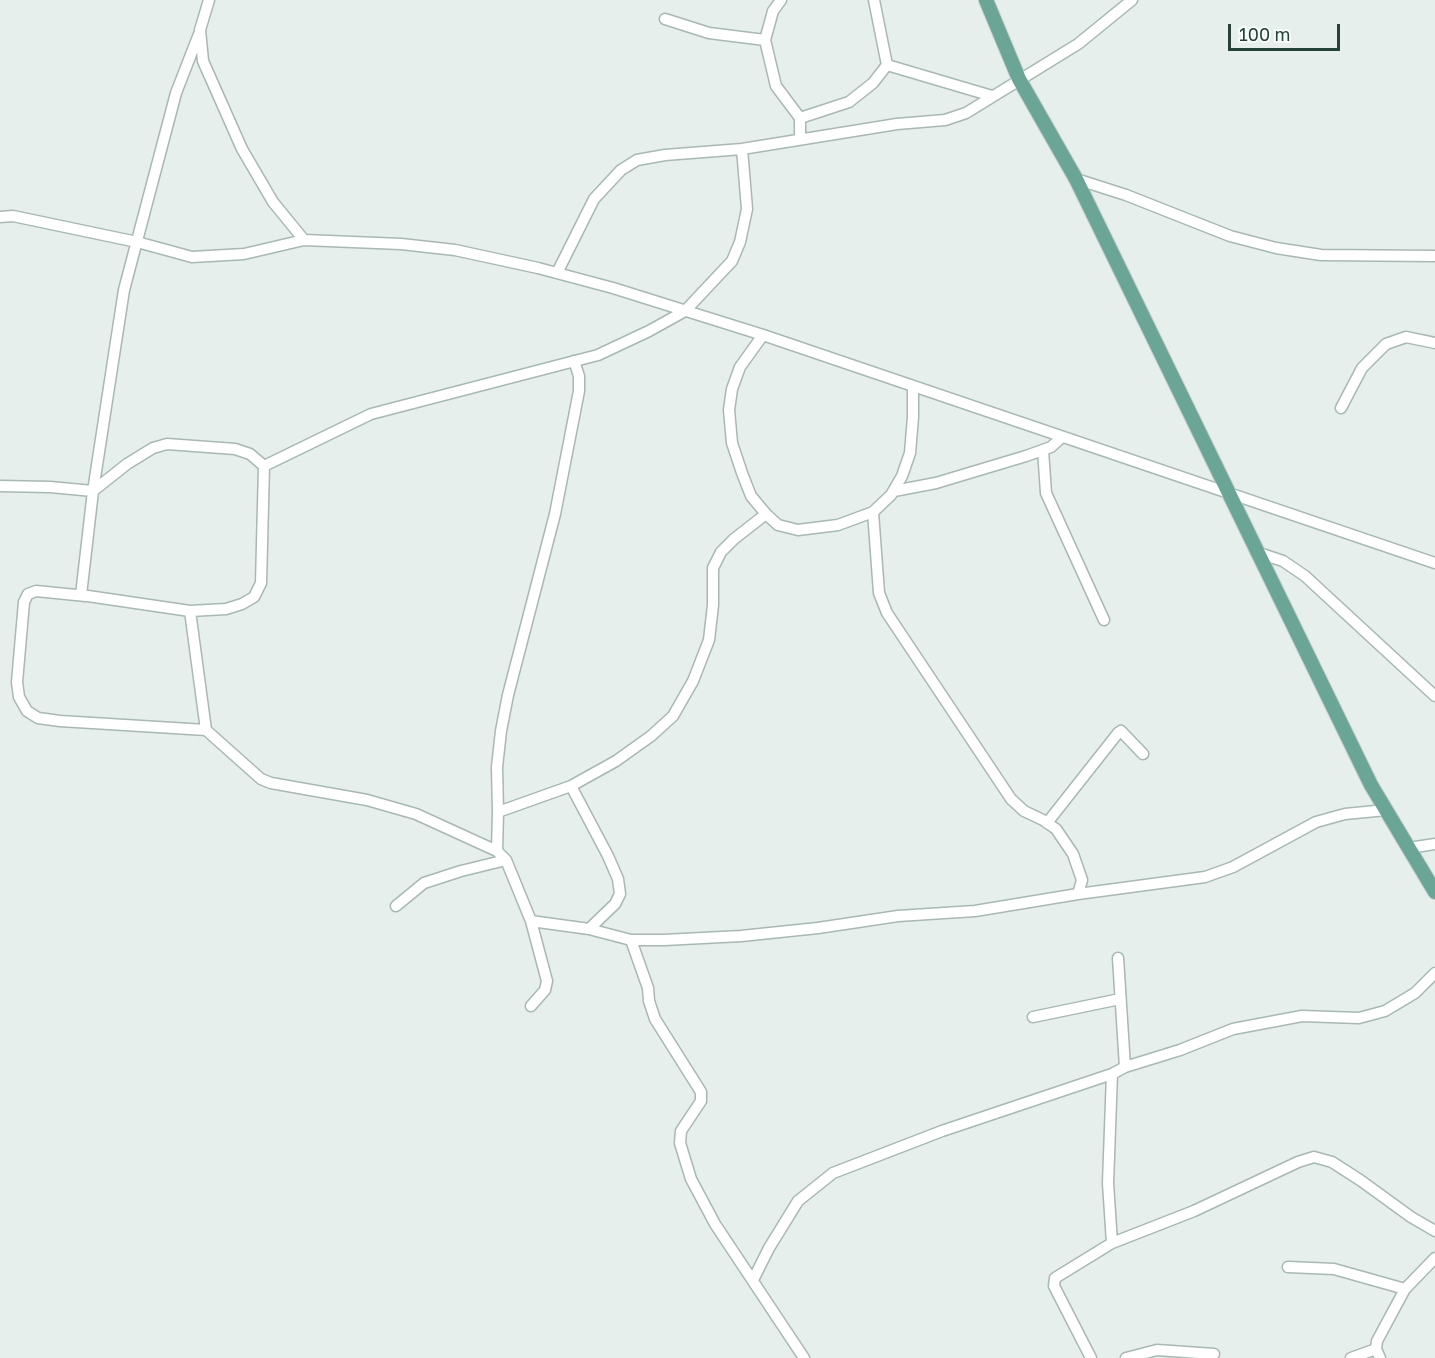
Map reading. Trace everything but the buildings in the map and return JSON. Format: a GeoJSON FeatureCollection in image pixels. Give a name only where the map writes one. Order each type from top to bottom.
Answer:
{"type":"FeatureCollection","features":[{"type":"Feature","properties":{"kind":"main road"},"geometry":{"type":"LineString","coordinates":[[986,0],[1019,80],[1076,179],[1371,785],[1435,892]]}},
{"type":"Feature","properties":{"kind":"street"},"geometry":{"type":"LineString","coordinates":[[86,596],[81,596],[93,491],[124,290],[176,93],[209,0]]}},
{"type":"Feature","properties":{"kind":"street"},"geometry":{"type":"LineString","coordinates":[[781,0],[773,11],[765,40],[776,86],[800,118],[800,139]]}},
{"type":"Feature","properties":{"kind":"street"},"geometry":{"type":"LineString","coordinates":[[800,118],[849,102],[873,83],[887,65],[874,0]]}},
{"type":"Feature","properties":{"kind":"street"},"geometry":{"type":"LineString","coordinates":[[557,273],[594,199],[621,170],[637,160],[742,148],[897,124],[945,120],[966,113],[1078,44],[1132,0]]}},
{"type":"Feature","properties":{"kind":"street"},"geometry":{"type":"LineString","coordinates":[[665,19],[710,33],[765,40]]}},
{"type":"Feature","properties":{"kind":"street"},"geometry":{"type":"LineString","coordinates":[[200,30],[203,61],[242,149],[273,202],[304,240]]}},
{"type":"Feature","properties":{"kind":"street"},"geometry":{"type":"LineString","coordinates":[[887,65],[992,96]]}},
{"type":"Feature","properties":{"kind":"street"},"geometry":{"type":"LineString","coordinates":[[264,466],[371,414],[598,355],[685,311],[732,261],[740,242],[747,209],[742,148]]}},
{"type":"Feature","properties":{"kind":"street"},"geometry":{"type":"LineString","coordinates":[[1076,179],[1126,195],[1230,236],[1276,248],[1321,255],[1435,256]]}},
{"type":"Feature","properties":{"kind":"street"},"geometry":{"type":"LineString","coordinates":[[0,217],[13,216],[137,242],[192,257],[244,254],[304,240],[401,244],[455,250],[557,273],[763,335],[1435,563]]}},
{"type":"Feature","properties":{"kind":"street"},"geometry":{"type":"LineString","coordinates":[[763,335],[740,367],[732,389],[729,410],[732,443],[751,496],[778,525],[798,530],[837,525],[873,512],[894,491],[910,453],[913,387]]}},
{"type":"Feature","properties":{"kind":"street"},"geometry":{"type":"LineString","coordinates":[[1341,408],[1362,368],[1386,344],[1406,337],[1435,343]]}},
{"type":"Feature","properties":{"kind":"street"},"geometry":{"type":"LineString","coordinates":[[497,851],[497,767],[501,731],[557,503],[579,391],[579,376],[574,362]]}},
{"type":"Feature","properties":{"kind":"street"},"geometry":{"type":"LineString","coordinates":[[894,491],[936,483],[1043,450],[1062,437]]}},
{"type":"Feature","properties":{"kind":"street"},"geometry":{"type":"LineString","coordinates":[[0,486],[93,491],[127,464],[153,448],[167,444],[235,449],[250,454],[264,466]]}},
{"type":"Feature","properties":{"kind":"street"},"geometry":{"type":"LineString","coordinates":[[1043,450],[1046,493],[1104,620]]}},
{"type":"Feature","properties":{"kind":"street"},"geometry":{"type":"LineString","coordinates":[[264,466],[261,583],[254,597],[226,609],[190,611],[86,596],[36,591],[28,594],[24,602],[17,682],[19,697],[27,711],[38,718],[206,730],[261,779],[271,783],[367,800],[416,814],[497,851],[506,860],[531,921],[547,981],[545,990],[531,1006]]}},
{"type":"Feature","properties":{"kind":"street"},"geometry":{"type":"LineString","coordinates":[[873,512],[879,593],[887,614],[1011,800],[1024,811],[1056,830],[1073,854],[1082,880],[1078,894]]}},
{"type":"Feature","properties":{"kind":"street"},"geometry":{"type":"LineString","coordinates":[[498,812],[571,786],[616,761],[651,736],[673,716],[693,681],[709,640],[713,605],[713,568],[721,552],[766,514]]}},
{"type":"Feature","properties":{"kind":"street"},"geometry":{"type":"LineString","coordinates":[[1256,552],[1283,561],[1305,576],[1435,696]]}},
{"type":"Feature","properties":{"kind":"street"},"geometry":{"type":"LineString","coordinates":[[190,611],[206,730]]}},
{"type":"Feature","properties":{"kind":"street"},"geometry":{"type":"LineString","coordinates":[[1047,823],[1118,732],[1121,731],[1143,754]]}},
{"type":"Feature","properties":{"kind":"street"},"geometry":{"type":"LineString","coordinates":[[571,786],[608,856],[618,879],[620,894],[615,904],[589,929]]}},
{"type":"Feature","properties":{"kind":"street"},"geometry":{"type":"LineString","coordinates":[[531,921],[589,929],[631,940],[701,939],[807,929],[898,916],[975,911],[1205,877],[1233,867],[1316,822],[1344,814],[1386,810]]}},
{"type":"Feature","properties":{"kind":"street"},"geometry":{"type":"LineString","coordinates":[[1409,849],[1435,844]]}},
{"type":"Feature","properties":{"kind":"street"},"geometry":{"type":"LineString","coordinates":[[396,906],[424,883],[506,860]]}},
{"type":"Feature","properties":{"kind":"street"},"geometry":{"type":"LineString","coordinates":[[631,940],[656,1018],[701,1092],[701,1101],[681,1131],[680,1143],[691,1179],[715,1224],[804,1358]]}},
{"type":"Feature","properties":{"kind":"street"},"geometry":{"type":"LineString","coordinates":[[1118,958],[1125,1067]]}},
{"type":"Feature","properties":{"kind":"street"},"geometry":{"type":"LineString","coordinates":[[753,1280],[769,1248],[798,1201],[833,1173],[942,1131],[1112,1074],[1125,1067],[1180,1050],[1233,1029],[1302,1016],[1359,1018],[1385,1011],[1415,993],[1435,973]]}},
{"type":"Feature","properties":{"kind":"street"},"geometry":{"type":"LineString","coordinates":[[1033,1017],[1120,999]]}},
{"type":"Feature","properties":{"kind":"street"},"geometry":{"type":"LineString","coordinates":[[1112,1074],[1108,1183],[1112,1243]]}},
{"type":"Feature","properties":{"kind":"street"},"geometry":{"type":"LineString","coordinates":[[1090,1358],[1054,1287],[1055,1278],[1112,1243],[1194,1211],[1271,1174],[1314,1157],[1332,1162],[1435,1231]]}},
{"type":"Feature","properties":{"kind":"street"},"geometry":{"type":"LineString","coordinates":[[1352,1358],[1378,1354],[1377,1341],[1405,1289],[1435,1258]]}},
{"type":"Feature","properties":{"kind":"street"},"geometry":{"type":"LineString","coordinates":[[1288,1267],[1334,1269],[1405,1289]]}},
{"type":"Feature","properties":{"kind":"street"},"geometry":{"type":"LineString","coordinates":[[1126,1358],[1156,1350],[1214,1354]]}}]}
